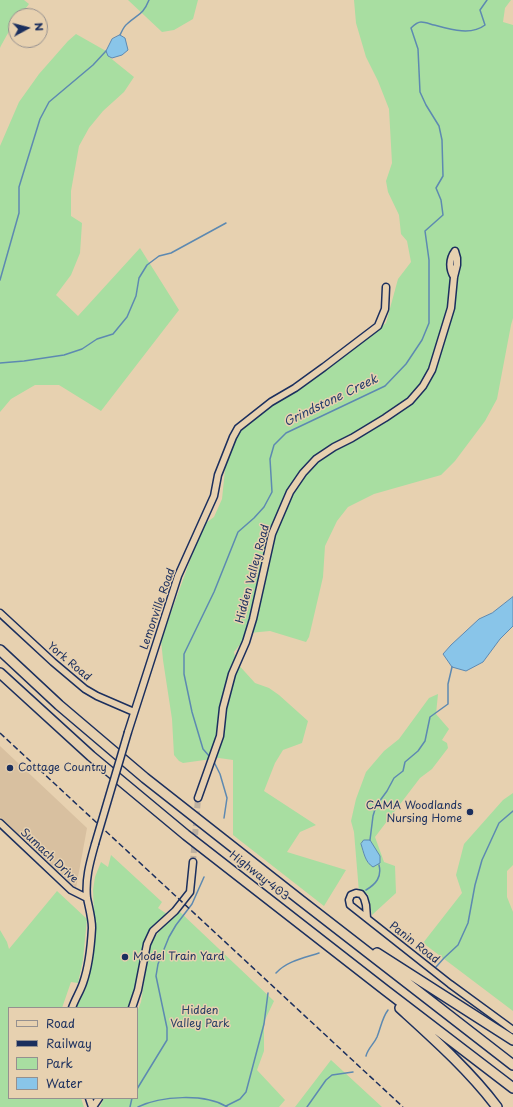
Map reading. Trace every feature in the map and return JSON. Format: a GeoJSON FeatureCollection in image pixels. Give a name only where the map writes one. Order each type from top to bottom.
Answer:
{"type":"FeatureCollection","features":[{"type":"Feature","properties":{"kind":"highway","name":"Highway 403"},"geometry":{"type":"LineString","coordinates":[[0,650],[101,742],[299,899],[513,1065]]}},
{"type":"Feature","properties":{"kind":"highway","name":"Highway 403"},"geometry":{"type":"LineString","coordinates":[[0,672],[91,756],[186,834],[513,1088]]}},
{"type":"Feature","properties":{"kind":"highway"},"geometry":{"type":"LineString","coordinates":[[299,899],[388,960],[513,1040]]}},
{"type":"Feature","properties":{"kind":"highway"},"geometry":{"type":"LineString","coordinates":[[344,958],[429,1034],[482,1087],[497,1107]]}},
{"type":"Feature","properties":{"kind":"street","name":"Hidden Valley Road"},"geometry":{"type":"LineString","coordinates":[[198,798],[211,765],[220,736],[223,708],[232,674],[246,642],[272,534],[290,492],[303,473],[316,459],[385,418],[410,401],[424,386],[432,370],[451,308],[454,277]]}},
{"type":"Feature","properties":{"kind":"street","name":"Lemonville Road"},"geometry":{"type":"LineString","coordinates":[[72,1007],[84,982],[92,929],[92,917],[87,898],[89,863],[134,712],[178,576],[214,496],[218,475],[233,437],[238,428],[271,402],[295,388],[378,326],[385,309],[386,287]]}},
{"type":"Feature","properties":{"kind":"street","name":"York Road"},"geometry":{"type":"LineString","coordinates":[[0,614],[85,689],[134,712]]}},
{"type":"Feature","properties":{"kind":"street","name":"Sumach Drive"},"geometry":{"type":"LineString","coordinates":[[0,823],[71,890],[87,898]]}},
{"type":"Feature","properties":{"kind":"street"},"geometry":{"type":"LineString","coordinates":[[132,1007],[138,990],[147,944],[153,931],[175,911],[190,892],[193,862]]}},
{"type":"Feature","properties":{"kind":"street","name":"Panin Road"},"geometry":{"type":"LineString","coordinates":[[367,918],[450,984],[513,1030]]}},
{"type":"Feature","properties":{"kind":"street"},"geometry":{"type":"LineString","coordinates":[[92,1107],[98,1099]]}},
{"type":"Feature","properties":{"kind":"shaded area"},"geometry":{"type":"Polygon","coordinates":[[[0,746],[87,828],[76,888],[0,817],[0,746]]]}},
{"type":"Feature","properties":{"kind":"green space"},"geometry":{"type":"Polygon","coordinates":[[[0,0],[24,0],[29,4],[26,8],[8,8],[8,33],[0,48],[0,0]]]}},
{"type":"Feature","properties":{"kind":"green space"},"geometry":{"type":"Polygon","coordinates":[[[128,0],[198,0],[193,19],[174,30],[162,32],[128,0]]]}},
{"type":"Feature","properties":{"kind":"green space"},"geometry":{"type":"Polygon","coordinates":[[[354,0],[511,0],[505,8],[503,22],[513,25],[513,318],[497,399],[485,421],[455,461],[441,475],[374,494],[348,507],[337,521],[325,546],[323,577],[309,637],[306,642],[270,631],[249,633],[234,652],[236,662],[255,683],[269,688],[279,695],[308,721],[302,743],[283,750],[275,763],[264,791],[316,825],[300,832],[287,852],[346,870],[324,906],[233,835],[233,760],[219,758],[183,763],[174,755],[172,719],[161,640],[203,525],[214,517],[222,499],[226,460],[242,426],[259,410],[304,383],[356,347],[386,323],[398,279],[411,262],[407,241],[401,234],[399,215],[388,192],[386,181],[392,163],[389,109],[378,81],[366,57],[356,23],[354,0]]]}},
{"type":"Feature","properties":{"kind":"green space"},"geometry":{"type":"Polygon","coordinates":[[[76,34],[106,51],[108,56],[134,77],[124,92],[103,111],[89,128],[79,146],[71,191],[71,216],[82,223],[80,253],[71,275],[56,295],[78,316],[140,248],[179,310],[101,411],[59,385],[35,385],[11,399],[0,412],[0,146],[19,102],[39,74],[76,34]]]}},
{"type":"Feature","properties":{"kind":"green space"},"geometry":{"type":"Polygon","coordinates":[[[438,694],[436,714],[449,729],[442,740],[447,743],[448,748],[432,769],[420,778],[375,837],[384,862],[395,866],[396,893],[372,915],[368,894],[359,892],[354,832],[351,821],[356,799],[366,772],[384,751],[399,739],[429,698],[438,694]]]}},
{"type":"Feature","properties":{"kind":"green space"},"geometry":{"type":"Polygon","coordinates":[[[513,793],[513,865],[507,871],[507,897],[513,912],[513,1011],[423,943],[462,893],[456,875],[464,844],[503,800],[513,793]]]}},
{"type":"Feature","properties":{"kind":"green space"},"geometry":{"type":"Polygon","coordinates":[[[111,855],[162,902],[158,908],[167,914],[144,944],[136,988],[129,1007],[76,1007],[86,988],[93,950],[93,890],[95,877],[101,862],[108,867],[111,855]]]}},
{"type":"Feature","properties":{"kind":"green space"},"geometry":{"type":"Polygon","coordinates":[[[57,891],[87,919],[83,960],[78,983],[71,982],[62,1007],[8,1007],[8,1099],[81,1099],[84,1107],[0,1107],[0,930],[9,949],[57,891]]]}},
{"type":"Feature","properties":{"kind":"green space","name":"Hidden Valley Park"},"geometry":{"type":"Polygon","coordinates":[[[180,912],[274,1001],[264,1022],[264,1051],[257,1070],[285,1100],[279,1107],[100,1107],[104,1099],[138,1099],[138,1010],[141,1002],[148,956],[152,942],[160,930],[180,912]]]}},
{"type":"Feature","properties":{"kind":"green space"},"geometry":{"type":"Polygon","coordinates":[[[331,1060],[382,1107],[295,1107],[331,1060]]]}},
{"type":"Feature","properties":{"kind":"water"},"geometry":{"type":"Polygon","coordinates":[[[120,35],[125,38],[128,50],[122,55],[112,58],[108,56],[106,51],[112,39],[120,35]]]}},
{"type":"Feature","properties":{"kind":"water"},"geometry":{"type":"Polygon","coordinates":[[[513,597],[513,626],[500,639],[483,662],[466,671],[452,667],[443,654],[479,619],[492,613],[513,597]]]}},
{"type":"Feature","properties":{"kind":"water"},"geometry":{"type":"Polygon","coordinates":[[[364,840],[370,840],[380,856],[380,863],[373,867],[368,863],[364,854],[361,844],[364,840]]]}},
{"type":"Feature","properties":{"kind":"waterway"},"geometry":{"type":"LineString","coordinates":[[120,35],[126,25],[142,12],[149,0]]}},
{"type":"Feature","properties":{"kind":"waterway","name":"Grindstone Creek"},"geometry":{"type":"LineString","coordinates":[[210,757],[203,749],[192,712],[184,674],[184,654],[214,592],[238,532],[264,507],[272,492],[270,459],[274,445],[286,433],[385,386],[406,364],[422,340],[429,323],[429,260],[425,231],[443,215],[441,200],[436,188],[443,176],[442,140],[439,126],[420,92],[418,49],[411,28],[417,23],[421,22],[460,31],[479,28],[485,25],[480,10],[487,0]]}},
{"type":"Feature","properties":{"kind":"waterway"},"geometry":{"type":"LineString","coordinates":[[0,280],[19,213],[19,187],[40,119],[49,102],[93,65],[106,51]]}},
{"type":"Feature","properties":{"kind":"waterway"},"geometry":{"type":"LineString","coordinates":[[0,363],[64,355],[82,349],[97,339],[113,334],[127,317],[136,296],[139,278],[147,265],[159,256],[171,253],[226,223]]}},
{"type":"Feature","properties":{"kind":"waterway"},"geometry":{"type":"LineString","coordinates":[[370,840],[373,816],[376,806],[394,778],[403,771],[405,762],[418,751],[425,741],[430,717],[448,704],[448,684],[452,667]]}},
{"type":"Feature","properties":{"kind":"waterway","name":"Grindstone Creek"},"geometry":{"type":"LineString","coordinates":[[214,762],[220,774],[227,798],[224,818]]}},
{"type":"Feature","properties":{"kind":"waterway"},"geometry":{"type":"LineString","coordinates":[[436,967],[458,945],[468,923],[475,885],[482,860],[499,823],[513,811]]}},
{"type":"Feature","properties":{"kind":"waterway"},"geometry":{"type":"LineString","coordinates":[[366,890],[373,885],[379,877],[379,865]]}},
{"type":"Feature","properties":{"kind":"waterway","name":"Grindstone Creek"},"geometry":{"type":"LineString","coordinates":[[138,1087],[167,1040],[167,1028],[156,976],[158,964],[169,937],[192,904],[204,877]]}},
{"type":"Feature","properties":{"kind":"waterway"},"geometry":{"type":"LineString","coordinates":[[276,973],[290,963],[319,953]]}},
{"type":"Feature","properties":{"kind":"waterway"},"geometry":{"type":"LineString","coordinates":[[226,1106],[240,1099],[246,1092],[264,1024],[268,993]]}},
{"type":"Feature","properties":{"kind":"waterway"},"geometry":{"type":"LineString","coordinates":[[366,1056],[377,1037],[383,1019],[388,1010]]}},
{"type":"Feature","properties":{"kind":"waterway"},"geometry":{"type":"LineString","coordinates":[[307,1107],[326,1080],[332,1075],[353,1072]]}},
{"type":"Feature","properties":{"kind":"waterway"},"geometry":{"type":"LineString","coordinates":[[138,1107],[147,1103],[170,1098],[195,1098],[218,1103],[227,1107]]}},
{"type":"Feature","properties":{"kind":"waterway","name":"Grindstone Creek"},"geometry":{"type":"LineString","coordinates":[[130,1107],[132,1099]]}},
{"type":"Feature","properties":{"kind":"tunnel"},"geometry":{"type":"LineString","coordinates":[[193,862],[198,798]]}},
{"type":"Feature","properties":{"kind":"railway"},"geometry":{"type":"LineString","coordinates":[[0,733],[403,1107]]}},
{"type":"Feature","properties":{"kind":"place","name":"Cottage Country"},"geometry":{"type":"Point","coordinates":[10,768]}},
{"type":"Feature","properties":{"kind":"place","name":"CAMA Woodlands Nursing Home"},"geometry":{"type":"Point","coordinates":[470,812]}},
{"type":"Feature","properties":{"kind":"place","name":"Model Train Yard"},"geometry":{"type":"Point","coordinates":[125,957]}}]}
